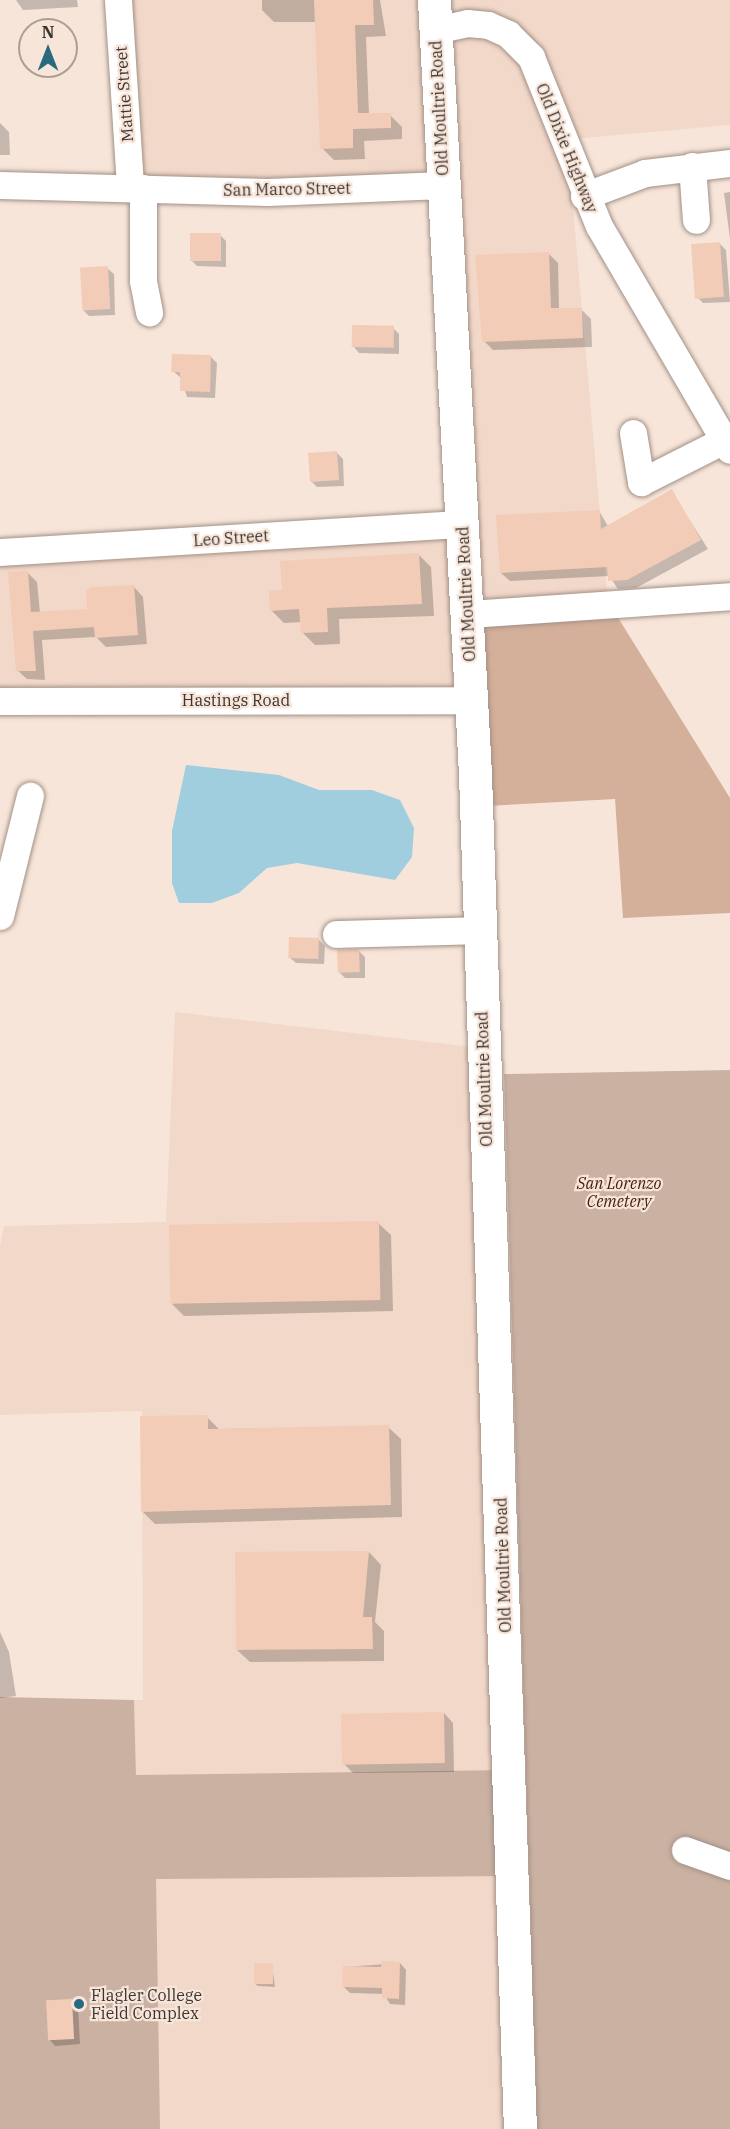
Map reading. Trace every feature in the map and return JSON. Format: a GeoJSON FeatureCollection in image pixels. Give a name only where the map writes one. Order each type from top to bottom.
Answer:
{"type":"FeatureCollection","features":[{"type":"Feature","properties":{"kind":"main road","name":"Old Moultrie Road"},"geometry":{"type":"LineString","coordinates":[[434,15],[468,614],[520,2129]]}},
{"type":"Feature","properties":{"kind":"street","name":"Mattie Street"},"geometry":{"type":"LineString","coordinates":[[118,0],[143,281],[149,312]]}},
{"type":"Feature","properties":{"kind":"street","name":"Old Dixie Highway"},"geometry":{"type":"LineString","coordinates":[[434,15],[467,23],[488,25],[517,41],[531,57],[584,196],[727,445]]}},
{"type":"Feature","properties":{"kind":"street"},"geometry":{"type":"LineString","coordinates":[[584,196],[645,173],[730,163]]}},
{"type":"Feature","properties":{"kind":"street"},"geometry":{"type":"LineString","coordinates":[[692,166],[696,220]]}},
{"type":"Feature","properties":{"kind":"street","name":"San Marco Street"},"geometry":{"type":"LineString","coordinates":[[0,185],[268,192],[443,185]]}},
{"type":"Feature","properties":{"kind":"street"},"geometry":{"type":"LineString","coordinates":[[633,433],[640,482],[727,445]]}},
{"type":"Feature","properties":{"kind":"street","name":"Leo Street"},"geometry":{"type":"LineString","coordinates":[[0,552],[462,524]]}},
{"type":"Feature","properties":{"kind":"street"},"geometry":{"type":"LineString","coordinates":[[468,614],[730,596]]}},
{"type":"Feature","properties":{"kind":"street","name":"Hastings Road"},"geometry":{"type":"LineString","coordinates":[[0,701],[471,700]]}},
{"type":"Feature","properties":{"kind":"street"},"geometry":{"type":"LineString","coordinates":[[0,916],[30,796]]}},
{"type":"Feature","properties":{"kind":"street"},"geometry":{"type":"LineString","coordinates":[[336,934],[479,930]]}},
{"type":"Feature","properties":{"kind":"street"},"geometry":{"type":"LineString","coordinates":[[685,1850],[730,1866]]}},
{"type":"Feature","properties":{"kind":"shaded area"},"geometry":{"type":"Polygon","coordinates":[[[130,0],[423,0],[432,173],[268,180],[140,176],[130,0]]]}},
{"type":"Feature","properties":{"kind":"shaded area"},"geometry":{"type":"Polygon","coordinates":[[[444,0],[730,0],[730,125],[573,139],[541,52],[466,10],[445,14],[444,0]]]}},
{"type":"Feature","properties":{"kind":"shaded area"},"geometry":{"type":"Polygon","coordinates":[[[457,36],[486,37],[522,64],[572,196],[607,592],[477,601],[446,39],[457,36]]]}},
{"type":"Feature","properties":{"kind":"shaded area"},"geometry":{"type":"Polygon","coordinates":[[[452,536],[460,688],[0,688],[0,564],[452,536]]]}},
{"type":"Feature","properties":{"kind":"shaded area"},"geometry":{"type":"Polygon","coordinates":[[[617,616],[730,798],[730,913],[623,918],[615,799],[487,806],[479,625],[617,616]]]}},
{"type":"Feature","properties":{"kind":"shaded area"},"geometry":{"type":"Polygon","coordinates":[[[175,1012],[472,1047],[509,2129],[146,2129],[134,1700],[143,1700],[142,1411],[0,1415],[0,1245],[4,1226],[166,1222],[175,1012]]]}},
{"type":"Feature","properties":{"kind":"green space","name":"San Lorenzo Cemetery"},"geometry":{"type":"Polygon","coordinates":[[[730,1070],[730,2129],[537,2129],[504,1074],[730,1070]]]}},
{"type":"Feature","properties":{"kind":"green space","name":"Flagler College Field Complex"},"geometry":{"type":"Polygon","coordinates":[[[0,1697],[134,1700],[136,1775],[508,1770],[512,1876],[156,1879],[160,2129],[0,2129],[0,1697]]]}},
{"type":"Feature","properties":{"kind":"water"},"geometry":{"type":"Polygon","coordinates":[[[186,765],[279,775],[319,790],[372,790],[400,800],[414,828],[412,857],[395,880],[297,863],[267,868],[239,893],[212,903],[179,903],[172,883],[172,831],[186,765]]]}},
{"type":"Feature","properties":{"kind":"building"},"geometry":{"type":"Polygon","coordinates":[[[314,0],[373,0],[374,25],[355,25],[358,113],[391,113],[391,128],[353,129],[353,148],[320,149],[314,0]]]}},
{"type":"Feature","properties":{"kind":"building"},"geometry":{"type":"Polygon","coordinates":[[[190,233],[221,233],[221,261],[190,261],[190,233]]]}},
{"type":"Feature","properties":{"kind":"building"},"geometry":{"type":"Polygon","coordinates":[[[720,242],[724,297],[695,299],[691,244],[720,242]]]}},
{"type":"Feature","properties":{"kind":"building"},"geometry":{"type":"Polygon","coordinates":[[[549,252],[551,308],[582,308],[583,338],[482,342],[475,255],[549,252]]]}},
{"type":"Feature","properties":{"kind":"building"},"geometry":{"type":"Polygon","coordinates":[[[108,266],[110,309],[82,310],[80,267],[108,266]]]}},
{"type":"Feature","properties":{"kind":"building"},"geometry":{"type":"Polygon","coordinates":[[[352,325],[394,326],[394,348],[352,347],[352,325]]]}},
{"type":"Feature","properties":{"kind":"building"},"geometry":{"type":"Polygon","coordinates":[[[172,354],[211,355],[210,392],[180,391],[180,372],[171,372],[172,354]]]}},
{"type":"Feature","properties":{"kind":"building"},"geometry":{"type":"Polygon","coordinates":[[[337,451],[339,480],[310,482],[308,453],[337,451]]]}},
{"type":"Feature","properties":{"kind":"building"},"geometry":{"type":"Polygon","coordinates":[[[672,489],[701,540],[627,580],[608,581],[607,567],[500,573],[496,515],[600,510],[601,529],[672,489]]]}},
{"type":"Feature","properties":{"kind":"building"},"geometry":{"type":"Polygon","coordinates":[[[419,553],[422,604],[327,608],[328,632],[301,633],[299,609],[270,611],[269,591],[282,590],[280,561],[419,553]]]}},
{"type":"Feature","properties":{"kind":"building"},"geometry":{"type":"Polygon","coordinates":[[[28,571],[31,612],[87,609],[86,591],[92,587],[134,585],[138,635],[95,638],[94,627],[33,631],[36,671],[16,671],[8,572],[28,571]]]}},
{"type":"Feature","properties":{"kind":"building"},"geometry":{"type":"Polygon","coordinates":[[[289,937],[319,938],[318,959],[288,958],[289,937]]]}},
{"type":"Feature","properties":{"kind":"building"},"geometry":{"type":"Polygon","coordinates":[[[359,949],[360,972],[338,973],[337,950],[359,949]]]}},
{"type":"Feature","properties":{"kind":"building"},"geometry":{"type":"Polygon","coordinates":[[[379,1221],[380,1300],[170,1304],[169,1225],[379,1221]]]}},
{"type":"Feature","properties":{"kind":"building"},"geometry":{"type":"Polygon","coordinates":[[[208,1415],[208,1429],[389,1425],[391,1505],[141,1512],[140,1416],[208,1415]]]}},
{"type":"Feature","properties":{"kind":"building"},"geometry":{"type":"Polygon","coordinates":[[[369,1551],[363,1617],[372,1617],[373,1649],[236,1650],[235,1552],[369,1551]]]}},
{"type":"Feature","properties":{"kind":"building"},"geometry":{"type":"Polygon","coordinates":[[[444,1712],[445,1763],[342,1765],[341,1714],[444,1712]]]}},
{"type":"Feature","properties":{"kind":"building"},"geometry":{"type":"Polygon","coordinates":[[[382,1961],[400,1962],[399,1999],[382,1998],[382,1988],[342,1987],[343,1966],[381,1967],[382,1961]]]}},
{"type":"Feature","properties":{"kind":"building"},"geometry":{"type":"Polygon","coordinates":[[[254,1963],[273,1963],[273,1984],[254,1984],[254,1963]]]}},
{"type":"Feature","properties":{"kind":"building"},"geometry":{"type":"Polygon","coordinates":[[[72,1999],[74,2039],[48,2040],[46,2000],[72,1999]]]}},
{"type":"Feature","properties":{"kind":"place","name":"Flagler College Field Complex"},"geometry":{"type":"Point","coordinates":[79,2004]}}]}
